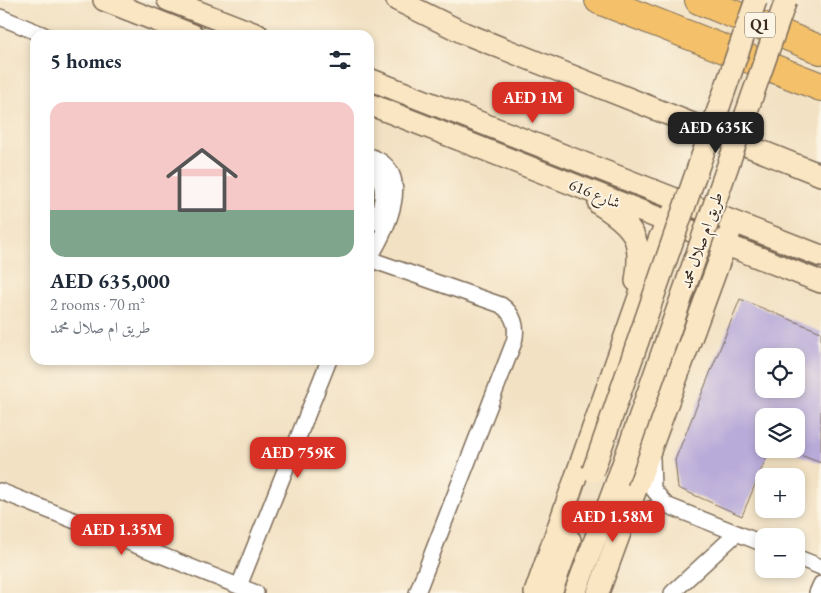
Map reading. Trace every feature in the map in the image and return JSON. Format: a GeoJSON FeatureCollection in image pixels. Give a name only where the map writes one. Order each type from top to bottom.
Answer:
{"type":"FeatureCollection","features":[{"type":"Feature","properties":{"kind":"highway"},"geometry":{"type":"LineString","coordinates":[[598,0],[821,87]]}},
{"type":"Feature","properties":{"kind":"highway","name":"Q1"},"geometry":{"type":"LineString","coordinates":[[699,0],[821,50]]}},
{"type":"Feature","properties":{"kind":"main road"},"geometry":{"type":"LineString","coordinates":[[104,0],[180,30]]}},
{"type":"Feature","properties":{"kind":"main road"},"geometry":{"type":"LineString","coordinates":[[168,0],[245,30]]}},
{"type":"Feature","properties":{"kind":"main road"},"geometry":{"type":"LineString","coordinates":[[397,0],[464,33],[821,175]]}},
{"type":"Feature","properties":{"kind":"main road","name":"طريق ام صلال محمد"},"geometry":{"type":"LineString","coordinates":[[552,593],[756,0]]}},
{"type":"Feature","properties":{"kind":"main road","name":"طريق ام صلال محمد"},"geometry":{"type":"LineString","coordinates":[[575,593],[617,481],[786,0]]}},
{"type":"Feature","properties":{"kind":"main road","name":"شارع 616"},"geometry":{"type":"LineString","coordinates":[[374,81],[821,256]]}},
{"type":"Feature","properties":{"kind":"main road","name":"شارع 616"},"geometry":{"type":"LineString","coordinates":[[374,106],[821,282]]}},
{"type":"Feature","properties":{"kind":"main road"},"geometry":{"type":"LineString","coordinates":[[554,177],[614,214],[633,232],[638,247],[639,259],[628,326]]}},
{"type":"Feature","properties":{"kind":"main road"},"geometry":{"type":"LineString","coordinates":[[535,593],[628,326],[667,222],[674,210],[684,202]]}},
{"type":"Feature","properties":{"kind":"main road"},"geometry":{"type":"LineString","coordinates":[[598,593],[734,222]]}},
{"type":"Feature","properties":{"kind":"street"},"geometry":{"type":"LineString","coordinates":[[0,17],[32,30]]}},
{"type":"Feature","properties":{"kind":"street"},"geometry":{"type":"LineString","coordinates":[[374,159],[386,166],[396,187],[393,204],[383,233],[374,250]]}},
{"type":"Feature","properties":{"kind":"street"},"geometry":{"type":"LineString","coordinates":[[374,173],[379,178],[384,190],[374,236]]}},
{"type":"Feature","properties":{"kind":"street"},"geometry":{"type":"LineString","coordinates":[[374,261],[501,304],[511,314],[516,328],[514,342],[417,593]]}},
{"type":"Feature","properties":{"kind":"street"},"geometry":{"type":"LineString","coordinates":[[239,586],[326,365]]}},
{"type":"Feature","properties":{"kind":"street"},"geometry":{"type":"LineString","coordinates":[[652,450],[653,489],[666,505],[755,540]]}},
{"type":"Feature","properties":{"kind":"street"},"geometry":{"type":"LineString","coordinates":[[0,491],[256,593]]}},
{"type":"Feature","properties":{"kind":"street"},"geometry":{"type":"LineString","coordinates":[[623,527],[643,511],[666,505]]}},
{"type":"Feature","properties":{"kind":"street"},"geometry":{"type":"LineString","coordinates":[[672,593],[737,533]]}},
{"type":"Feature","properties":{"kind":"street"},"geometry":{"type":"LineString","coordinates":[[805,561],[821,567]]}},
{"type":"Feature","properties":{"kind":"street"},"geometry":{"type":"LineString","coordinates":[[817,593],[821,584]]}},
{"type":"Feature","properties":{"kind":"building"},"geometry":{"type":"Polygon","coordinates":[[[740,299],[821,332],[821,463],[805,457],[805,408],[755,408],[755,458],[766,458],[762,468],[755,468],[755,485],[742,516],[678,488],[675,460],[740,299]]]}}]}
